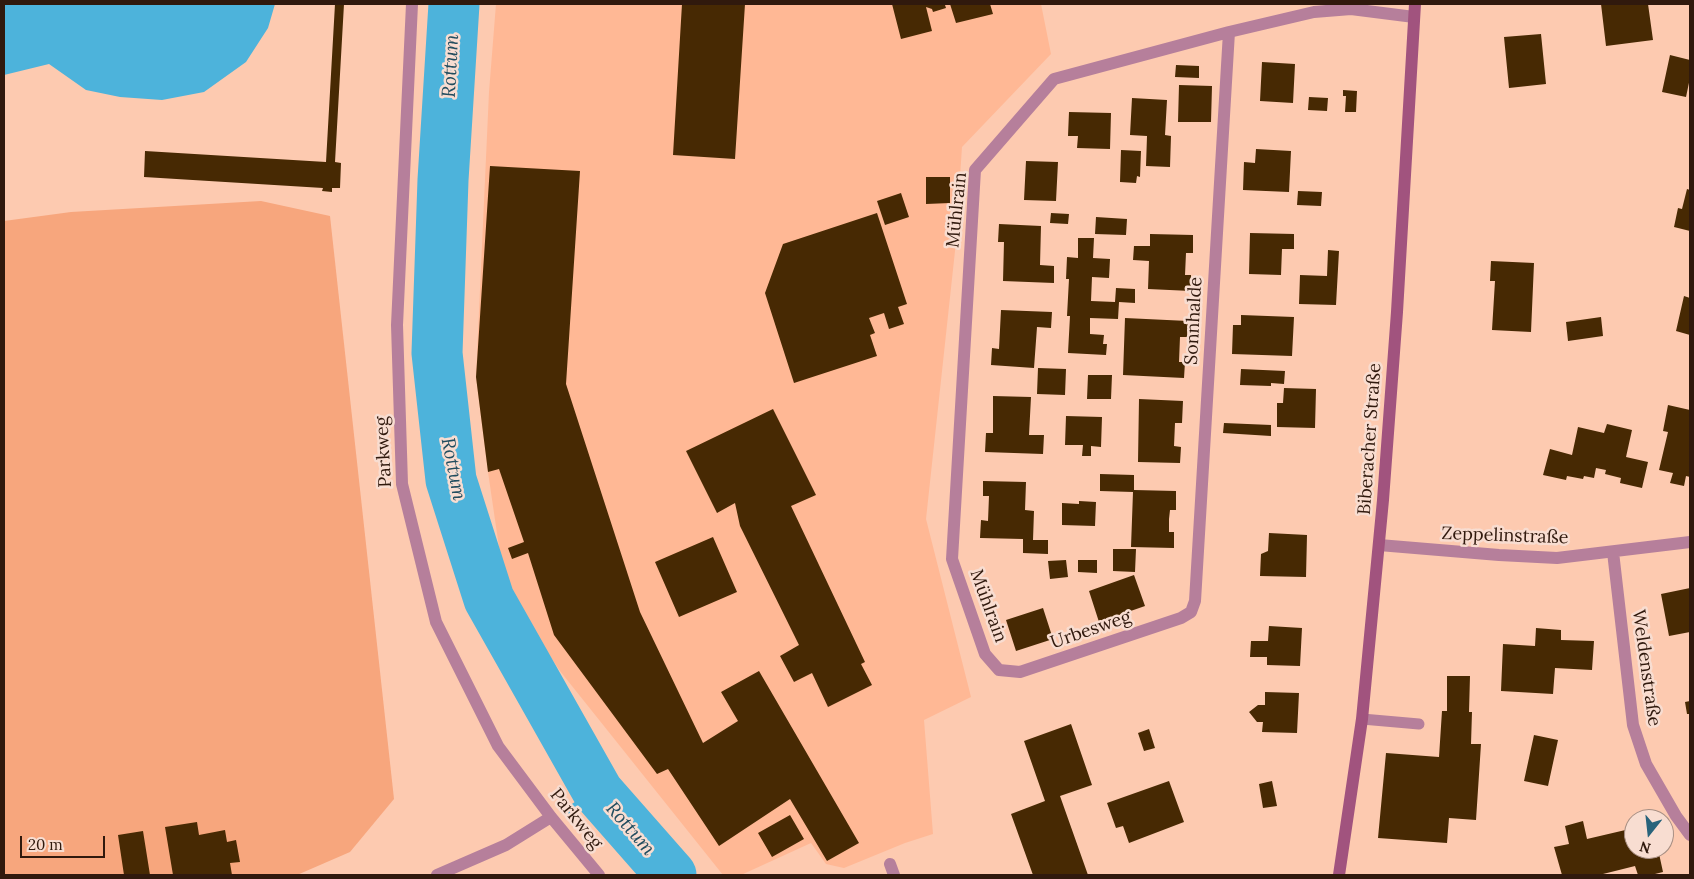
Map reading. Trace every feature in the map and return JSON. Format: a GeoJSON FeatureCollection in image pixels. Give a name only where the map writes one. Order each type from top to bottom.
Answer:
{"type":"FeatureCollection","features":[{"type":"Feature","properties":{"kind":"main road","name":"Biberacher Straße"},"geometry":{"type":"LineString","coordinates":[[1339,875],[1362,719],[1379,546],[1396,322],[1414,10]]}},
{"type":"Feature","properties":{"kind":"street","name":"Parkweg"},"geometry":{"type":"LineString","coordinates":[[412,4],[397,325],[402,484],[436,622],[498,746],[551,817],[599,875]]}},
{"type":"Feature","properties":{"kind":"street","name":"Mühlrain"},"geometry":{"type":"LineString","coordinates":[[999,670],[986,654],[952,559],[975,170],[1054,79],[1229,32],[1314,12],[1351,9],[1414,10]]}},
{"type":"Feature","properties":{"kind":"street","name":"Sonnhalde"},"geometry":{"type":"LineString","coordinates":[[1191,612],[1195,600],[1229,32]]}},
{"type":"Feature","properties":{"kind":"street","name":"Zeppelinstraße"},"geometry":{"type":"LineString","coordinates":[[1379,546],[1490,555],[1557,558],[1690,542]]}},
{"type":"Feature","properties":{"kind":"street","name":"Weldenstraße"},"geometry":{"type":"LineString","coordinates":[[1613,552],[1633,725],[1646,764],[1676,816],[1690,835]]}},
{"type":"Feature","properties":{"kind":"street","name":"Urbesweg"},"geometry":{"type":"LineString","coordinates":[[999,670],[1020,672],[1181,618],[1191,612]]}},
{"type":"Feature","properties":{"kind":"street"},"geometry":{"type":"LineString","coordinates":[[436,875],[506,845],[551,817]]}},
{"type":"Feature","properties":{"kind":"lane"},"geometry":{"type":"LineString","coordinates":[[1362,719],[1420,724]]}},
{"type":"Feature","properties":{"kind":"shaded area"},"geometry":{"type":"Polygon","coordinates":[[[496,4],[1041,4],[1051,54],[962,147],[955,251],[926,519],[971,697],[924,720],[933,834],[905,843],[844,868],[826,864],[811,843],[741,875],[723,875],[560,671],[505,588],[476,377],[489,92],[496,4]]]}},
{"type":"Feature","properties":{"kind":"shaded area"},"geometry":{"type":"Polygon","coordinates":[[[261,201],[330,216],[394,799],[350,852],[297,875],[4,875],[4,221],[71,212],[261,201]]]}},
{"type":"Feature","properties":{"kind":"water"},"geometry":{"type":"Polygon","coordinates":[[[4,4],[275,4],[268,28],[246,62],[204,92],[162,100],[120,97],[86,90],[49,64],[4,75],[4,4]]]}},
{"type":"Feature","properties":{"kind":"building"},"geometry":{"type":"Polygon","coordinates":[[[335,4],[344,4],[335,162],[341,163],[340,188],[332,188],[332,192],[322,191],[323,188],[144,177],[145,151],[326,162],[335,4]]]}},
{"type":"Feature","properties":{"kind":"building"},"geometry":{"type":"Polygon","coordinates":[[[682,4],[745,4],[735,159],[673,155],[682,4]]]}},
{"type":"Feature","properties":{"kind":"building"},"geometry":{"type":"Polygon","coordinates":[[[892,4],[947,4],[945,5],[946,8],[933,12],[932,9],[926,7],[932,31],[901,39],[892,4]]]}},
{"type":"Feature","properties":{"kind":"building"},"geometry":{"type":"Polygon","coordinates":[[[950,4],[990,4],[993,14],[956,23],[950,4]]]}},
{"type":"Feature","properties":{"kind":"building"},"geometry":{"type":"Polygon","coordinates":[[[1601,4],[1648,4],[1653,40],[1606,46],[1601,4]]]}},
{"type":"Feature","properties":{"kind":"building"},"geometry":{"type":"Polygon","coordinates":[[[1541,34],[1546,84],[1509,88],[1504,37],[1541,34]]]}},
{"type":"Feature","properties":{"kind":"building"},"geometry":{"type":"Polygon","coordinates":[[[1670,55],[1690,60],[1690,78],[1686,97],[1662,92],[1670,55]]]}},
{"type":"Feature","properties":{"kind":"building"},"geometry":{"type":"Polygon","coordinates":[[[1262,62],[1295,64],[1293,103],[1260,101],[1262,62]]]}},
{"type":"Feature","properties":{"kind":"building"},"geometry":{"type":"Polygon","coordinates":[[[1176,65],[1199,66],[1199,78],[1175,77],[1176,65]]]}},
{"type":"Feature","properties":{"kind":"building"},"geometry":{"type":"Polygon","coordinates":[[[1179,85],[1212,86],[1211,122],[1178,122],[1179,85]]]}},
{"type":"Feature","properties":{"kind":"building"},"geometry":{"type":"Polygon","coordinates":[[[1343,90],[1357,91],[1356,112],[1345,112],[1346,96],[1343,96],[1343,90]]]}},
{"type":"Feature","properties":{"kind":"building"},"geometry":{"type":"Polygon","coordinates":[[[1309,97],[1328,98],[1327,111],[1308,110],[1309,97]]]}},
{"type":"Feature","properties":{"kind":"building"},"geometry":{"type":"Polygon","coordinates":[[[1132,98],[1167,100],[1165,135],[1171,136],[1170,167],[1146,166],[1147,136],[1130,135],[1132,98]]]}},
{"type":"Feature","properties":{"kind":"building"},"geometry":{"type":"Polygon","coordinates":[[[1069,112],[1111,113],[1110,149],[1077,148],[1078,136],[1068,136],[1069,112]]]}},
{"type":"Feature","properties":{"kind":"building"},"geometry":{"type":"Polygon","coordinates":[[[1256,149],[1291,151],[1289,192],[1243,190],[1244,162],[1255,163],[1256,149]]]}},
{"type":"Feature","properties":{"kind":"building"},"geometry":{"type":"Polygon","coordinates":[[[1121,150],[1141,151],[1140,177],[1137,176],[1136,183],[1120,182],[1121,150]]]}},
{"type":"Feature","properties":{"kind":"building"},"geometry":{"type":"Polygon","coordinates":[[[1026,161],[1058,162],[1056,201],[1024,200],[1026,161]]]}},
{"type":"Feature","properties":{"kind":"building"},"geometry":{"type":"Polygon","coordinates":[[[490,166],[580,171],[566,384],[640,612],[703,743],[738,721],[721,692],[759,671],[859,843],[827,861],[790,799],[719,846],[668,769],[657,774],[554,635],[528,553],[512,559],[508,548],[524,542],[499,469],[488,472],[476,377],[490,166]]]}},
{"type":"Feature","properties":{"kind":"building"},"geometry":{"type":"Polygon","coordinates":[[[926,177],[950,177],[950,203],[926,204],[926,177]]]}},
{"type":"Feature","properties":{"kind":"building"},"geometry":{"type":"Polygon","coordinates":[[[1687,189],[1690,190],[1690,231],[1674,227],[1678,208],[1682,209],[1687,189]]]}},
{"type":"Feature","properties":{"kind":"building"},"geometry":{"type":"Polygon","coordinates":[[[1298,191],[1322,192],[1321,206],[1297,205],[1298,191]]]}},
{"type":"Feature","properties":{"kind":"building"},"geometry":{"type":"Polygon","coordinates":[[[901,193],[909,217],[885,225],[877,201],[901,193]]]}},
{"type":"Feature","properties":{"kind":"building"},"geometry":{"type":"Polygon","coordinates":[[[877,213],[907,304],[898,307],[904,324],[889,329],[884,313],[869,318],[875,333],[870,335],[877,356],[794,383],[765,293],[783,244],[877,213]]]}},
{"type":"Feature","properties":{"kind":"building"},"geometry":{"type":"Polygon","coordinates":[[[1051,213],[1069,214],[1068,224],[1050,223],[1051,213]]]}},
{"type":"Feature","properties":{"kind":"building"},"geometry":{"type":"Polygon","coordinates":[[[1096,217],[1127,219],[1126,235],[1095,234],[1096,217]]]}},
{"type":"Feature","properties":{"kind":"building"},"geometry":{"type":"Polygon","coordinates":[[[999,224],[1041,226],[1040,265],[1054,266],[1054,283],[1003,281],[1004,242],[998,242],[999,224]]]}},
{"type":"Feature","properties":{"kind":"building"},"geometry":{"type":"Polygon","coordinates":[[[1250,233],[1294,234],[1294,249],[1282,249],[1281,275],[1249,274],[1250,233]]]}},
{"type":"Feature","properties":{"kind":"building"},"geometry":{"type":"Polygon","coordinates":[[[1150,234],[1193,235],[1193,253],[1186,253],[1185,275],[1191,275],[1191,291],[1148,289],[1149,261],[1133,260],[1134,246],[1150,246],[1150,234]]]}},
{"type":"Feature","properties":{"kind":"building"},"geometry":{"type":"Polygon","coordinates":[[[1078,238],[1094,238],[1093,258],[1110,259],[1109,278],[1092,277],[1091,301],[1115,302],[1116,288],[1135,289],[1135,303],[1119,302],[1118,319],[1090,318],[1090,334],[1104,335],[1103,344],[1107,344],[1106,355],[1068,353],[1070,316],[1067,316],[1069,279],[1066,279],[1067,257],[1078,258],[1078,238]]]}},
{"type":"Feature","properties":{"kind":"building"},"geometry":{"type":"Polygon","coordinates":[[[1328,250],[1339,251],[1336,305],[1299,304],[1300,275],[1327,276],[1328,250]]]}},
{"type":"Feature","properties":{"kind":"building"},"geometry":{"type":"Polygon","coordinates":[[[1491,261],[1534,263],[1531,332],[1492,330],[1495,281],[1490,281],[1491,261]]]}},
{"type":"Feature","properties":{"kind":"building"},"geometry":{"type":"Polygon","coordinates":[[[1684,296],[1690,298],[1690,335],[1676,331],[1684,296]]]}},
{"type":"Feature","properties":{"kind":"building"},"geometry":{"type":"Polygon","coordinates":[[[1001,310],[1052,312],[1051,328],[1037,327],[1034,368],[991,365],[992,348],[999,349],[1001,310]]]}},
{"type":"Feature","properties":{"kind":"building"},"geometry":{"type":"Polygon","coordinates":[[[1241,315],[1294,317],[1292,356],[1232,354],[1233,325],[1241,325],[1241,315]]]}},
{"type":"Feature","properties":{"kind":"building"},"geometry":{"type":"Polygon","coordinates":[[[1601,317],[1603,336],[1568,341],[1566,322],[1601,317]]]}},
{"type":"Feature","properties":{"kind":"building"},"geometry":{"type":"Polygon","coordinates":[[[1125,318],[1188,321],[1187,337],[1180,337],[1179,362],[1185,362],[1184,378],[1123,375],[1125,318]]]}},
{"type":"Feature","properties":{"kind":"building"},"geometry":{"type":"Polygon","coordinates":[[[1038,368],[1066,369],[1065,395],[1037,394],[1038,368]]]}},
{"type":"Feature","properties":{"kind":"building"},"geometry":{"type":"Polygon","coordinates":[[[1241,369],[1285,371],[1284,384],[1271,383],[1271,386],[1240,385],[1241,369]]]}},
{"type":"Feature","properties":{"kind":"building"},"geometry":{"type":"Polygon","coordinates":[[[1088,375],[1112,375],[1111,399],[1087,399],[1088,375]]]}},
{"type":"Feature","properties":{"kind":"building"},"geometry":{"type":"Polygon","coordinates":[[[1284,388],[1316,389],[1315,428],[1277,427],[1277,403],[1283,403],[1284,388]]]}},
{"type":"Feature","properties":{"kind":"building"},"geometry":{"type":"Polygon","coordinates":[[[993,396],[1031,397],[1029,435],[1044,435],[1043,454],[985,452],[986,433],[993,433],[993,396]]]}},
{"type":"Feature","properties":{"kind":"building"},"geometry":{"type":"Polygon","coordinates":[[[1139,399],[1183,401],[1182,423],[1175,423],[1174,446],[1181,447],[1180,463],[1138,462],[1139,399]]]}},
{"type":"Feature","properties":{"kind":"building"},"geometry":{"type":"Polygon","coordinates":[[[1668,405],[1690,410],[1690,477],[1686,476],[1684,486],[1670,483],[1673,473],[1659,470],[1668,432],[1663,431],[1668,405]]]}},
{"type":"Feature","properties":{"kind":"building"},"geometry":{"type":"Polygon","coordinates":[[[773,409],[816,495],[791,506],[865,662],[861,664],[872,685],[828,707],[812,673],[794,682],[780,656],[799,645],[740,526],[735,503],[717,513],[686,451],[773,409]]]}},
{"type":"Feature","properties":{"kind":"building"},"geometry":{"type":"Polygon","coordinates":[[[1066,416],[1102,417],[1101,447],[1091,446],[1091,456],[1082,456],[1083,445],[1065,445],[1066,416]]]}},
{"type":"Feature","properties":{"kind":"building"},"geometry":{"type":"Polygon","coordinates":[[[1224,423],[1271,425],[1271,436],[1223,433],[1224,423]]]}},
{"type":"Feature","properties":{"kind":"building"},"geometry":{"type":"Polygon","coordinates":[[[1607,424],[1632,430],[1626,457],[1648,462],[1642,488],[1620,483],[1621,478],[1605,474],[1606,470],[1596,468],[1594,478],[1584,476],[1583,479],[1567,476],[1566,480],[1543,475],[1550,449],[1572,455],[1578,427],[1604,433],[1607,424]]]}},
{"type":"Feature","properties":{"kind":"building"},"geometry":{"type":"Polygon","coordinates":[[[1100,474],[1134,475],[1134,490],[1176,491],[1176,510],[1170,510],[1169,519],[1169,532],[1174,532],[1174,548],[1131,547],[1133,492],[1100,491],[1100,474]]]}},
{"type":"Feature","properties":{"kind":"building"},"geometry":{"type":"Polygon","coordinates":[[[983,481],[1026,482],[1025,510],[1034,511],[1033,540],[1048,540],[1048,554],[1023,553],[1023,539],[980,538],[981,520],[988,521],[989,496],[983,496],[983,481]]]}},
{"type":"Feature","properties":{"kind":"building"},"geometry":{"type":"Polygon","coordinates":[[[1079,501],[1096,502],[1095,526],[1062,525],[1062,503],[1079,504],[1079,501]]]}},
{"type":"Feature","properties":{"kind":"building"},"geometry":{"type":"Polygon","coordinates":[[[1269,533],[1307,535],[1306,577],[1260,576],[1261,554],[1268,551],[1269,533]]]}},
{"type":"Feature","properties":{"kind":"building"},"geometry":{"type":"Polygon","coordinates":[[[713,537],[737,592],[679,617],[655,562],[713,537]]]}},
{"type":"Feature","properties":{"kind":"building"},"geometry":{"type":"Polygon","coordinates":[[[1113,549],[1136,549],[1135,572],[1113,571],[1113,549]]]}},
{"type":"Feature","properties":{"kind":"building"},"geometry":{"type":"Polygon","coordinates":[[[1066,560],[1068,577],[1050,579],[1048,561],[1066,560]]]}},
{"type":"Feature","properties":{"kind":"building"},"geometry":{"type":"Polygon","coordinates":[[[1078,560],[1097,560],[1097,573],[1078,572],[1078,560]]]}},
{"type":"Feature","properties":{"kind":"building"},"geometry":{"type":"Polygon","coordinates":[[[1134,575],[1145,606],[1099,622],[1089,591],[1134,575]]]}},
{"type":"Feature","properties":{"kind":"building"},"geometry":{"type":"Polygon","coordinates":[[[1690,588],[1690,632],[1669,636],[1661,594],[1690,588]]]}},
{"type":"Feature","properties":{"kind":"building"},"geometry":{"type":"Polygon","coordinates":[[[1043,608],[1053,639],[1016,651],[1006,620],[1043,608]]]}},
{"type":"Feature","properties":{"kind":"building"},"geometry":{"type":"Polygon","coordinates":[[[1269,626],[1302,628],[1300,666],[1267,665],[1267,657],[1250,657],[1251,641],[1268,641],[1269,626]]]}},
{"type":"Feature","properties":{"kind":"building"},"geometry":{"type":"Polygon","coordinates":[[[1536,628],[1561,630],[1561,640],[1594,641],[1592,670],[1555,668],[1553,694],[1501,691],[1503,644],[1535,646],[1536,628]]]}},
{"type":"Feature","properties":{"kind":"building"},"geometry":{"type":"Polygon","coordinates":[[[1447,676],[1470,676],[1469,712],[1472,712],[1471,744],[1481,744],[1476,820],[1449,818],[1447,843],[1378,838],[1386,753],[1439,757],[1442,711],[1447,711],[1447,676]]]}},
{"type":"Feature","properties":{"kind":"building"},"geometry":{"type":"Polygon","coordinates":[[[1265,692],[1299,693],[1297,733],[1262,732],[1263,722],[1257,722],[1249,712],[1258,705],[1265,705],[1265,692]]]}},
{"type":"Feature","properties":{"kind":"building"},"geometry":{"type":"Polygon","coordinates":[[[1690,701],[1690,714],[1687,714],[1685,702],[1690,701]]]}},
{"type":"Feature","properties":{"kind":"building"},"geometry":{"type":"Polygon","coordinates":[[[1071,724],[1092,785],[1060,796],[1088,875],[1033,875],[1011,814],[1045,801],[1024,741],[1071,724]]]}},
{"type":"Feature","properties":{"kind":"building"},"geometry":{"type":"Polygon","coordinates":[[[1149,729],[1155,748],[1144,751],[1138,733],[1149,729]]]}},
{"type":"Feature","properties":{"kind":"building"},"geometry":{"type":"Polygon","coordinates":[[[1534,735],[1558,740],[1548,786],[1524,781],[1534,735]]]}},
{"type":"Feature","properties":{"kind":"building"},"geometry":{"type":"Polygon","coordinates":[[[1169,781],[1184,822],[1129,843],[1123,826],[1116,828],[1107,803],[1169,781]]]}},
{"type":"Feature","properties":{"kind":"building"},"geometry":{"type":"Polygon","coordinates":[[[1272,781],[1277,806],[1263,808],[1259,784],[1272,781]]]}},
{"type":"Feature","properties":{"kind":"building"},"geometry":{"type":"Polygon","coordinates":[[[790,815],[804,839],[772,857],[758,833],[790,815]]]}},
{"type":"Feature","properties":{"kind":"building"},"geometry":{"type":"Polygon","coordinates":[[[1583,821],[1587,839],[1624,830],[1624,859],[1660,859],[1663,872],[1651,875],[1638,875],[1635,866],[1599,875],[1562,875],[1554,847],[1569,844],[1565,826],[1583,821]]]}},
{"type":"Feature","properties":{"kind":"building"},"geometry":{"type":"Polygon","coordinates":[[[197,822],[199,835],[225,830],[227,842],[236,840],[240,862],[230,863],[232,875],[173,875],[165,827],[197,822]]]}},
{"type":"Feature","properties":{"kind":"building"},"geometry":{"type":"Polygon","coordinates":[[[143,831],[150,875],[124,875],[118,835],[143,831]]]}},
{"type":"Feature","properties":{"kind":"waterway","name":"Rottum"},"geometry":{"type":"LineString","coordinates":[[454,4],[443,180],[437,353],[451,480],[489,599],[598,792],[671,875]]}},
{"type":"Feature","properties":{"kind":"waterway"},"geometry":{"type":"LineString","coordinates":[[571,810],[598,792]]}}]}
